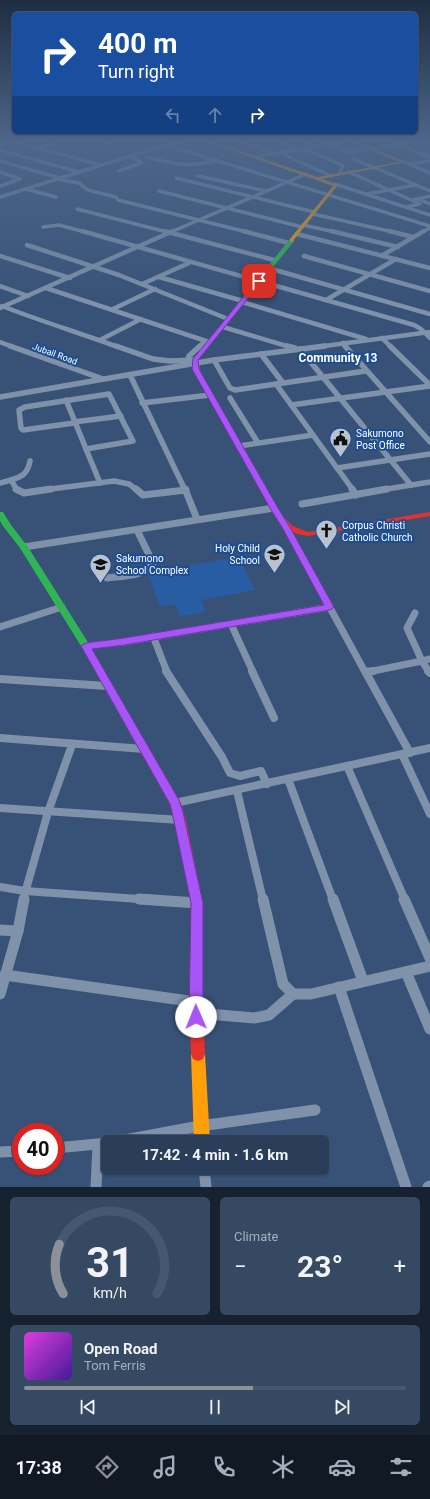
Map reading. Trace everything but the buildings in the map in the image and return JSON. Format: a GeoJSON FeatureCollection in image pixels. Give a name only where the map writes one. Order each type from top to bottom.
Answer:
{"type":"FeatureCollection","features":[{"type":"Feature","properties":{"kind":"street"},"geometry":{"type":"LineString","coordinates":[[110,196],[118,200],[289,243]]}},
{"type":"Feature","properties":{"kind":"street"},"geometry":{"type":"LineString","coordinates":[[181,196],[300,228],[383,255],[430,268]]}},
{"type":"Feature","properties":{"kind":"street"},"geometry":{"type":"LineString","coordinates":[[0,397],[106,380],[193,361],[207,341],[226,323],[274,260],[327,196]]}},
{"type":"Feature","properties":{"kind":"street"},"geometry":{"type":"LineString","coordinates":[[332,196],[430,227]]}},
{"type":"Feature","properties":{"kind":"street"},"geometry":{"type":"LineString","coordinates":[[370,196],[429,214]]}},
{"type":"Feature","properties":{"kind":"street"},"geometry":{"type":"LineString","coordinates":[[405,196],[420,204]]}},
{"type":"Feature","properties":{"kind":"street"},"geometry":{"type":"LineString","coordinates":[[413,200],[428,196]]}},
{"type":"Feature","properties":{"kind":"street"},"geometry":{"type":"LineString","coordinates":[[1,307],[138,248],[198,220],[254,197],[413,237]]}},
{"type":"Feature","properties":{"kind":"street"},"geometry":{"type":"LineString","coordinates":[[418,199],[428,203]]}},
{"type":"Feature","properties":{"kind":"street"},"geometry":{"type":"LineString","coordinates":[[406,208],[428,203]]}},
{"type":"Feature","properties":{"kind":"street"},"geometry":{"type":"LineString","coordinates":[[77,209],[167,234],[274,260]]}},
{"type":"Feature","properties":{"kind":"street"},"geometry":{"type":"LineString","coordinates":[[43,227],[59,225],[189,263],[259,281],[414,325],[421,328],[430,338]]}},
{"type":"Feature","properties":{"kind":"street"},"geometry":{"type":"LineString","coordinates":[[383,255],[430,227]]}},
{"type":"Feature","properties":{"kind":"street"},"geometry":{"type":"LineString","coordinates":[[300,228],[398,246]]}},
{"type":"Feature","properties":{"kind":"street"},"geometry":{"type":"LineString","coordinates":[[27,245],[94,266],[142,284],[226,323],[300,349],[411,486]]}},
{"type":"Feature","properties":{"kind":"street"},"geometry":{"type":"LineString","coordinates":[[0,256],[70,278]]}},
{"type":"Feature","properties":{"kind":"street"},"geometry":{"type":"LineString","coordinates":[[304,256],[430,291]]}},
{"type":"Feature","properties":{"kind":"street"},"geometry":{"type":"LineString","coordinates":[[326,300],[396,259]]}},
{"type":"Feature","properties":{"kind":"street"},"geometry":{"type":"LineString","coordinates":[[142,284],[189,263]]}},
{"type":"Feature","properties":{"kind":"street"},"geometry":{"type":"LineString","coordinates":[[268,268],[430,314]]}},
{"type":"Feature","properties":{"kind":"street"},"geometry":{"type":"LineString","coordinates":[[159,277],[368,339]]}},
{"type":"Feature","properties":{"kind":"street"},"geometry":{"type":"LineString","coordinates":[[0,286],[28,296]]}},
{"type":"Feature","properties":{"kind":"street"},"geometry":{"type":"LineString","coordinates":[[46,288],[207,341]]}},
{"type":"Feature","properties":{"kind":"street"},"geometry":{"type":"LineString","coordinates":[[113,309],[155,289]]}},
{"type":"Feature","properties":{"kind":"street"},"geometry":{"type":"LineString","coordinates":[[1,307],[40,321],[72,330],[153,359],[170,361],[214,360],[430,332]]}},
{"type":"Feature","properties":{"kind":"street"},"geometry":{"type":"LineString","coordinates":[[100,340],[141,319]]}},
{"type":"Feature","properties":{"kind":"street"},"geometry":{"type":"LineString","coordinates":[[382,338],[430,385]]}},
{"type":"Feature","properties":{"kind":"street","name":"Jubail Road"},"geometry":{"type":"LineString","coordinates":[[0,342],[106,380]]}},
{"type":"Feature","properties":{"kind":"street"},"geometry":{"type":"LineString","coordinates":[[343,343],[366,371],[430,442]]}},
{"type":"Feature","properties":{"kind":"street"},"geometry":{"type":"LineString","coordinates":[[261,354],[283,383]]}},
{"type":"Feature","properties":{"kind":"street"},"geometry":{"type":"LineString","coordinates":[[214,360],[232,390],[366,371]]}},
{"type":"Feature","properties":{"kind":"street"},"geometry":{"type":"LineString","coordinates":[[193,361],[198,374],[287,529],[366,672],[406,753],[430,814]]}},
{"type":"Feature","properties":{"kind":"street"},"geometry":{"type":"LineString","coordinates":[[130,375],[142,403],[186,490],[197,519]]}},
{"type":"Feature","properties":{"kind":"street"},"geometry":{"type":"LineString","coordinates":[[276,384],[356,495]]}},
{"type":"Feature","properties":{"kind":"street"},"geometry":{"type":"LineString","coordinates":[[291,405],[430,385]]}},
{"type":"Feature","properties":{"kind":"street"},"geometry":{"type":"LineString","coordinates":[[86,449],[133,441],[120,414],[111,396],[106,394],[20,408],[21,428],[25,430],[120,414]]}},
{"type":"Feature","properties":{"kind":"street"},"geometry":{"type":"LineString","coordinates":[[142,403],[210,395]]}},
{"type":"Feature","properties":{"kind":"street"},"geometry":{"type":"LineString","coordinates":[[230,398],[258,443]]}},
{"type":"Feature","properties":{"kind":"street"},"geometry":{"type":"LineString","coordinates":[[66,400],[100,483]]}},
{"type":"Feature","properties":{"kind":"street"},"geometry":{"type":"LineString","coordinates":[[239,446],[312,435]]}},
{"type":"Feature","properties":{"kind":"street"},"geometry":{"type":"LineString","coordinates":[[337,468],[430,454]]}},
{"type":"Feature","properties":{"kind":"street"},"geometry":{"type":"LineString","coordinates":[[0,483],[26,474],[29,470],[30,461]]}},
{"type":"Feature","properties":{"kind":"street"},"geometry":{"type":"LineString","coordinates":[[11,480],[17,491],[24,493],[119,481],[129,484],[143,495],[186,490]]}},
{"type":"Feature","properties":{"kind":"street"},"geometry":{"type":"LineString","coordinates":[[302,504],[430,482]]}},
{"type":"Feature","properties":{"kind":"street"},"geometry":{"type":"LineString","coordinates":[[24,547],[274,508]]}},
{"type":"Feature","properties":{"kind":"street"},"geometry":{"type":"LineString","coordinates":[[0,514],[3,527],[24,547],[86,646],[107,686],[175,803],[180,820],[197,903],[196,1002],[201,1135]]}},
{"type":"Feature","properties":{"kind":"street"},"geometry":{"type":"LineString","coordinates":[[287,529],[297,533],[308,534],[430,514]]}},
{"type":"Feature","properties":{"kind":"street"},"geometry":{"type":"LineString","coordinates":[[107,578],[143,571],[152,567],[153,563],[137,530]]}},
{"type":"Feature","properties":{"kind":"street"},"geometry":{"type":"LineString","coordinates":[[0,627],[62,607]]}},
{"type":"Feature","properties":{"kind":"street"},"geometry":{"type":"LineString","coordinates":[[86,646],[124,642],[330,607]]}},
{"type":"Feature","properties":{"kind":"street"},"geometry":{"type":"LineString","coordinates":[[415,613],[407,628],[426,660],[430,672]]}},
{"type":"Feature","properties":{"kind":"street"},"geometry":{"type":"LineString","coordinates":[[231,624],[274,718]]}},
{"type":"Feature","properties":{"kind":"street"},"geometry":{"type":"LineString","coordinates":[[153,636],[164,667],[222,757],[230,773],[240,776],[261,771],[267,784]]}},
{"type":"Feature","properties":{"kind":"street"},"geometry":{"type":"LineString","coordinates":[[366,672],[426,660]]}},
{"type":"Feature","properties":{"kind":"street"},"geometry":{"type":"LineString","coordinates":[[0,679],[107,686]]}},
{"type":"Feature","properties":{"kind":"street"},"geometry":{"type":"LineString","coordinates":[[0,738],[72,745],[144,749]]}},
{"type":"Feature","properties":{"kind":"street"},"geometry":{"type":"LineString","coordinates":[[0,994],[18,932],[25,890],[48,812],[72,745]]}},
{"type":"Feature","properties":{"kind":"street"},"geometry":{"type":"LineString","coordinates":[[175,803],[430,748]]}},
{"type":"Feature","properties":{"kind":"street"},"geometry":{"type":"LineString","coordinates":[[347,766],[430,958]]}},
{"type":"Feature","properties":{"kind":"street"},"geometry":{"type":"LineString","coordinates":[[288,779],[363,981]]}},
{"type":"Feature","properties":{"kind":"street"},"geometry":{"type":"LineString","coordinates":[[237,790],[283,984],[293,994]]}},
{"type":"Feature","properties":{"kind":"street"},"geometry":{"type":"LineString","coordinates":[[0,808],[180,820]]}},
{"type":"Feature","properties":{"kind":"street"},"geometry":{"type":"LineString","coordinates":[[0,887],[197,903]]}},
{"type":"Feature","properties":{"kind":"street"},"geometry":{"type":"LineString","coordinates":[[0,930],[18,932]]}},
{"type":"Feature","properties":{"kind":"street"},"geometry":{"type":"LineString","coordinates":[[5,975],[196,1002],[208,1014],[254,1018],[269,1015],[293,994],[312,994],[430,966]]}},
{"type":"Feature","properties":{"kind":"street"},"geometry":{"type":"LineString","coordinates":[[406,972],[430,1029]]}},
{"type":"Feature","properties":{"kind":"street"},"geometry":{"type":"LineString","coordinates":[[339,987],[406,1187]]}},
{"type":"Feature","properties":{"kind":"street"},"geometry":{"type":"LineString","coordinates":[[152,1135],[200,1126],[315,1110]]}},
{"type":"Feature","properties":{"kind":"street"},"geometry":{"type":"LineString","coordinates":[[64,1147],[101,1144]]}},
{"type":"Feature","properties":{"kind":"street"},"geometry":{"type":"LineString","coordinates":[[0,1152],[12,1151]]}},
{"type":"Feature","properties":{"kind":"street"},"geometry":{"type":"LineString","coordinates":[[96,1187],[101,1156]]}},
{"type":"Feature","properties":{"kind":"street"},"geometry":{"type":"LineString","coordinates":[[205,1175],[206,1187]]}},
{"type":"Feature","properties":{"kind":"shaded area"},"geometry":{"type":"Polygon","coordinates":[[[239,557],[255,590],[201,600],[206,612],[180,616],[175,604],[160,607],[148,573],[239,557]]]}},
{"type":"Feature","properties":{"kind":"traffic: fast"},"geometry":{"type":"LineString","coordinates":[[212,398],[198,374],[195,360],[292,240]]}},
{"type":"Feature","properties":{"kind":"traffic: fast"},"geometry":{"type":"LineString","coordinates":[[0,514],[7,526],[24,547],[86,646],[143,747]]}},
{"type":"Feature","properties":{"kind":"traffic: slow"},"geometry":{"type":"LineString","coordinates":[[292,240],[327,196]]}},
{"type":"Feature","properties":{"kind":"traffic: slow"},"geometry":{"type":"LineString","coordinates":[[198,1054],[202,1135]]}},
{"type":"Feature","properties":{"kind":"traffic: jam"},"geometry":{"type":"LineString","coordinates":[[212,398],[277,514],[286,526],[298,532],[308,534],[430,514]]}},
{"type":"Feature","properties":{"kind":"traffic: jam"},"geometry":{"type":"LineString","coordinates":[[143,747],[175,803],[180,820],[197,903],[196,1002],[198,1054]]}},
{"type":"Feature","properties":{"kind":"place","name":"Sakumono Post Office"},"geometry":{"type":"Point","coordinates":[340,458]}},
{"type":"Feature","properties":{"kind":"place","name":"Corpus Christi Catholic Church"},"geometry":{"type":"Point","coordinates":[326,550]}},
{"type":"Feature","properties":{"kind":"place","name":"Holy Child School"},"geometry":{"type":"Point","coordinates":[275,574]}},
{"type":"Feature","properties":{"kind":"place","name":"Sakumono School Complex"},"geometry":{"type":"Point","coordinates":[100,584]}},
{"type":"Feature","properties":{"kind":"district","name":"Community 13"},"geometry":{"type":"Point","coordinates":[338,358]}},
{"type":"Feature","properties":{"kind":"route"},"geometry":{"type":"LineString","coordinates":[[196,1017],[197,903],[178,812],[175,803],[107,686],[86,646],[124,642],[330,607],[196,369],[195,360],[259,281]]}}]}
